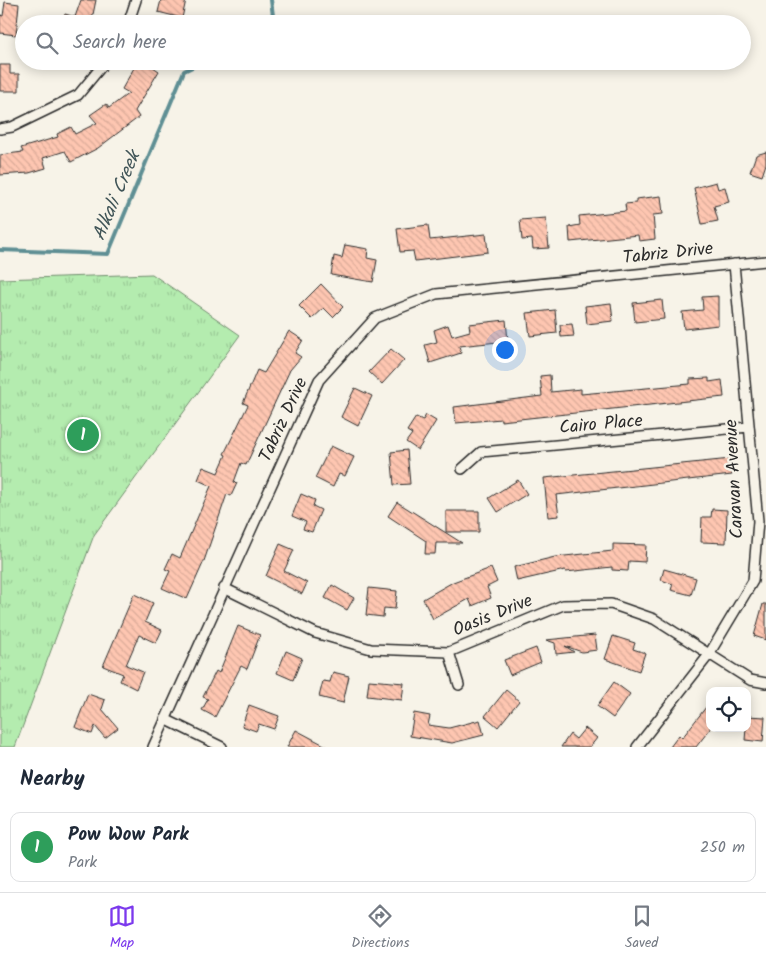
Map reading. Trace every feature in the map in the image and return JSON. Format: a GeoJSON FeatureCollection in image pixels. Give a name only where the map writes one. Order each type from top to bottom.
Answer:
{"type":"FeatureCollection","features":[{"type":"Feature","properties":{"kind":"street"},"geometry":{"type":"LineString","coordinates":[[131,15],[136,0]]}},
{"type":"Feature","properties":{"kind":"street"},"geometry":{"type":"LineString","coordinates":[[0,129],[12,128],[78,95],[99,70]]}},
{"type":"Feature","properties":{"kind":"street","name":"Tabriz Drive"},"geometry":{"type":"LineString","coordinates":[[153,747],[319,380],[375,318],[436,294],[766,261]]}},
{"type":"Feature","properties":{"kind":"street","name":"Caravan Avenue"},"geometry":{"type":"LineString","coordinates":[[637,747],[709,654],[752,581],[758,521],[734,264]]}},
{"type":"Feature","properties":{"kind":"street","name":"Cairo Place"},"geometry":{"type":"LineString","coordinates":[[462,469],[481,452],[749,427]]}},
{"type":"Feature","properties":{"kind":"street","name":"Oasis Drive"},"geometry":{"type":"LineString","coordinates":[[224,588],[315,633],[371,649],[449,652],[563,605],[611,604],[654,619],[750,680],[766,683]]}},
{"type":"Feature","properties":{"kind":"street"},"geometry":{"type":"LineString","coordinates":[[449,652],[459,685]]}},
{"type":"Feature","properties":{"kind":"street"},"geometry":{"type":"LineString","coordinates":[[165,719],[222,747]]}},
{"type":"Feature","properties":{"kind":"green space"},"geometry":{"type":"Polygon","coordinates":[[[152,274],[240,335],[94,535],[15,747],[0,747],[0,279],[152,274]]]}},
{"type":"Feature","properties":{"kind":"building"},"geometry":{"type":"Polygon","coordinates":[[[81,0],[96,0],[93,15],[76,15],[81,0]]]}},
{"type":"Feature","properties":{"kind":"building"},"geometry":{"type":"Polygon","coordinates":[[[161,0],[186,0],[183,15],[170,15],[158,12],[161,0]]]}},
{"type":"Feature","properties":{"kind":"building"},"geometry":{"type":"Polygon","coordinates":[[[5,2],[19,4],[18,15],[15,15],[15,35],[0,33],[0,15],[3,16],[5,2]]]}},
{"type":"Feature","properties":{"kind":"building"},"geometry":{"type":"Polygon","coordinates":[[[0,65],[10,65],[10,74],[19,74],[19,91],[0,91],[0,65]]]}},
{"type":"Feature","properties":{"kind":"building"},"geometry":{"type":"Polygon","coordinates":[[[133,70],[159,71],[135,111],[139,117],[98,148],[71,162],[65,151],[43,158],[46,168],[29,173],[0,175],[0,155],[23,152],[21,148],[58,137],[57,134],[71,127],[75,134],[97,123],[90,115],[106,104],[109,108],[129,93],[122,89],[133,70]]]}},
{"type":"Feature","properties":{"kind":"building"},"geometry":{"type":"Polygon","coordinates":[[[766,152],[766,164],[762,176],[750,172],[756,155],[766,152]]]}},
{"type":"Feature","properties":{"kind":"building"},"geometry":{"type":"Polygon","coordinates":[[[716,182],[718,189],[725,187],[729,202],[714,206],[718,221],[702,224],[694,188],[716,182]]]}},
{"type":"Feature","properties":{"kind":"building"},"geometry":{"type":"Polygon","coordinates":[[[661,196],[663,214],[653,215],[655,239],[639,241],[638,235],[570,242],[569,227],[580,225],[579,216],[626,211],[625,204],[636,203],[636,199],[661,196]]]}},
{"type":"Feature","properties":{"kind":"building"},"geometry":{"type":"Polygon","coordinates":[[[546,218],[549,248],[533,249],[532,239],[522,240],[520,220],[546,218]]]}},
{"type":"Feature","properties":{"kind":"building"},"geometry":{"type":"Polygon","coordinates":[[[428,225],[430,240],[486,234],[488,252],[415,261],[413,251],[400,252],[397,229],[428,225]]]}},
{"type":"Feature","properties":{"kind":"building"},"geometry":{"type":"Polygon","coordinates":[[[345,245],[368,249],[367,258],[377,260],[373,282],[331,275],[334,256],[342,258],[345,245]]]}},
{"type":"Feature","properties":{"kind":"building"},"geometry":{"type":"Polygon","coordinates":[[[321,284],[343,307],[333,317],[324,308],[312,319],[299,306],[321,284]]]}},
{"type":"Feature","properties":{"kind":"building"},"geometry":{"type":"Polygon","coordinates":[[[718,296],[718,325],[684,329],[682,312],[703,310],[702,297],[718,296]]]}},
{"type":"Feature","properties":{"kind":"building"},"geometry":{"type":"Polygon","coordinates":[[[662,300],[664,319],[635,322],[633,303],[662,300]]]}},
{"type":"Feature","properties":{"kind":"building"},"geometry":{"type":"Polygon","coordinates":[[[611,303],[613,321],[587,324],[585,306],[611,303]]]}},
{"type":"Feature","properties":{"kind":"building"},"geometry":{"type":"Polygon","coordinates":[[[555,310],[557,333],[530,336],[527,313],[555,310]]]}},
{"type":"Feature","properties":{"kind":"building"},"geometry":{"type":"Polygon","coordinates":[[[506,320],[508,341],[459,346],[461,353],[430,363],[425,345],[437,342],[434,330],[448,325],[452,336],[470,331],[469,324],[506,320]]]}},
{"type":"Feature","properties":{"kind":"building"},"geometry":{"type":"Polygon","coordinates":[[[572,324],[574,336],[561,337],[560,325],[572,324]]]}},
{"type":"Feature","properties":{"kind":"building"},"geometry":{"type":"Polygon","coordinates":[[[289,331],[303,340],[295,353],[301,357],[290,370],[246,465],[241,463],[234,482],[237,483],[231,496],[227,494],[204,561],[187,599],[162,588],[170,571],[165,569],[172,554],[180,558],[211,486],[198,480],[203,467],[218,473],[226,455],[224,454],[248,405],[243,403],[257,370],[264,373],[289,331]]]}},
{"type":"Feature","properties":{"kind":"building"},"geometry":{"type":"Polygon","coordinates":[[[391,349],[404,360],[382,384],[369,372],[391,349]]]}},
{"type":"Feature","properties":{"kind":"building"},"geometry":{"type":"Polygon","coordinates":[[[550,375],[551,392],[581,389],[581,394],[690,384],[690,379],[709,378],[709,382],[722,380],[724,397],[501,421],[501,419],[456,423],[454,407],[542,396],[540,376],[550,375]]]}},
{"type":"Feature","properties":{"kind":"building"},"geometry":{"type":"Polygon","coordinates":[[[355,388],[372,396],[358,426],[341,417],[355,388]]]}},
{"type":"Feature","properties":{"kind":"building"},"geometry":{"type":"Polygon","coordinates":[[[426,415],[436,421],[418,450],[406,442],[412,434],[407,431],[416,417],[423,420],[426,415]]]}},
{"type":"Feature","properties":{"kind":"building"},"geometry":{"type":"Polygon","coordinates":[[[331,446],[354,457],[345,476],[339,474],[333,487],[315,478],[331,446]]]}},
{"type":"Feature","properties":{"kind":"building"},"geometry":{"type":"Polygon","coordinates":[[[407,450],[410,484],[394,485],[391,452],[407,450]]]}},
{"type":"Feature","properties":{"kind":"building"},"geometry":{"type":"Polygon","coordinates":[[[731,459],[732,475],[556,495],[559,516],[548,517],[544,478],[731,459]]]}},
{"type":"Feature","properties":{"kind":"building"},"geometry":{"type":"Polygon","coordinates":[[[518,480],[527,494],[498,512],[489,498],[518,480]]]}},
{"type":"Feature","properties":{"kind":"building"},"geometry":{"type":"Polygon","coordinates":[[[301,494],[315,500],[313,506],[321,510],[312,532],[303,529],[306,522],[292,516],[301,494]]]}},
{"type":"Feature","properties":{"kind":"building"},"geometry":{"type":"Polygon","coordinates":[[[397,502],[462,543],[436,543],[435,554],[425,554],[426,541],[388,516],[397,502]]]}},
{"type":"Feature","properties":{"kind":"building"},"geometry":{"type":"Polygon","coordinates":[[[712,509],[727,510],[726,543],[701,542],[702,517],[711,517],[712,509]]]}},
{"type":"Feature","properties":{"kind":"building"},"geometry":{"type":"Polygon","coordinates":[[[446,511],[479,511],[479,532],[446,532],[446,511]]]}},
{"type":"Feature","properties":{"kind":"building"},"geometry":{"type":"Polygon","coordinates":[[[280,544],[294,550],[284,571],[307,583],[302,594],[266,576],[280,544]]]}},
{"type":"Feature","properties":{"kind":"building"},"geometry":{"type":"Polygon","coordinates":[[[613,544],[646,545],[645,562],[629,561],[628,571],[612,570],[612,567],[566,572],[565,570],[517,581],[514,567],[555,557],[613,551],[613,544]]]}},
{"type":"Feature","properties":{"kind":"building"},"geometry":{"type":"Polygon","coordinates":[[[491,568],[497,582],[487,587],[491,598],[472,606],[469,599],[433,619],[423,599],[453,582],[491,568]]]}},
{"type":"Feature","properties":{"kind":"building"},"geometry":{"type":"Polygon","coordinates":[[[664,569],[696,578],[691,595],[671,590],[673,584],[661,580],[664,569]]]}},
{"type":"Feature","properties":{"kind":"building"},"geometry":{"type":"Polygon","coordinates":[[[332,585],[354,598],[347,610],[325,598],[332,585]]]}},
{"type":"Feature","properties":{"kind":"building"},"geometry":{"type":"Polygon","coordinates":[[[369,588],[397,591],[395,609],[384,608],[383,617],[366,615],[369,588]]]}},
{"type":"Feature","properties":{"kind":"building"},"geometry":{"type":"Polygon","coordinates":[[[134,594],[153,603],[145,622],[162,630],[156,643],[139,635],[126,665],[143,672],[136,689],[120,681],[123,674],[103,666],[134,594]]]}},
{"type":"Feature","properties":{"kind":"building"},"geometry":{"type":"Polygon","coordinates":[[[763,604],[766,604],[766,640],[754,636],[763,604]]]}},
{"type":"Feature","properties":{"kind":"building"},"geometry":{"type":"Polygon","coordinates":[[[238,626],[260,635],[247,669],[241,666],[215,717],[202,710],[208,699],[203,697],[216,671],[219,673],[238,626]]]}},
{"type":"Feature","properties":{"kind":"building"},"geometry":{"type":"Polygon","coordinates":[[[595,635],[597,650],[582,652],[565,646],[574,652],[556,654],[555,643],[546,640],[595,635]]]}},
{"type":"Feature","properties":{"kind":"building"},"geometry":{"type":"Polygon","coordinates":[[[613,636],[635,643],[633,649],[645,653],[639,671],[605,659],[613,636]]]}},
{"type":"Feature","properties":{"kind":"building"},"geometry":{"type":"Polygon","coordinates":[[[536,648],[541,662],[510,675],[504,660],[536,648]]]}},
{"type":"Feature","properties":{"kind":"building"},"geometry":{"type":"Polygon","coordinates":[[[286,651],[302,658],[293,680],[277,673],[286,651]]]}},
{"type":"Feature","properties":{"kind":"building"},"geometry":{"type":"Polygon","coordinates":[[[333,672],[349,676],[343,703],[319,697],[323,681],[330,682],[333,672]]]}},
{"type":"Feature","properties":{"kind":"building"},"geometry":{"type":"Polygon","coordinates":[[[369,680],[404,683],[402,700],[367,696],[369,680]]]}},
{"type":"Feature","properties":{"kind":"building"},"geometry":{"type":"Polygon","coordinates":[[[614,682],[630,694],[613,718],[597,706],[614,682]]]}},
{"type":"Feature","properties":{"kind":"building"},"geometry":{"type":"Polygon","coordinates":[[[506,690],[519,701],[498,727],[485,716],[506,690]]]}},
{"type":"Feature","properties":{"kind":"building"},"geometry":{"type":"Polygon","coordinates":[[[88,694],[105,700],[102,709],[118,728],[105,738],[95,726],[92,734],[75,727],[88,694]]]}},
{"type":"Feature","properties":{"kind":"building"},"geometry":{"type":"Polygon","coordinates":[[[249,705],[279,716],[274,729],[259,724],[256,731],[242,726],[249,705]]]}},
{"type":"Feature","properties":{"kind":"building"},"geometry":{"type":"Polygon","coordinates":[[[706,707],[706,732],[708,732],[696,747],[670,747],[679,735],[682,738],[706,707]]]}},
{"type":"Feature","properties":{"kind":"building"},"geometry":{"type":"Polygon","coordinates":[[[414,713],[430,716],[428,725],[449,728],[480,720],[484,735],[452,743],[410,736],[414,713]]]}},
{"type":"Feature","properties":{"kind":"building"},"geometry":{"type":"Polygon","coordinates":[[[751,716],[765,717],[763,742],[745,740],[746,732],[751,732],[751,716]]]}},
{"type":"Feature","properties":{"kind":"building"},"geometry":{"type":"Polygon","coordinates":[[[585,728],[597,738],[590,747],[561,747],[570,734],[576,739],[585,728]]]}},
{"type":"Feature","properties":{"kind":"building"},"geometry":{"type":"Polygon","coordinates":[[[296,730],[328,747],[287,747],[296,730]]]}},
{"type":"Feature","properties":{"kind":"waterway","name":"Alkali Creek"},"geometry":{"type":"LineString","coordinates":[[271,0],[273,15]]}},
{"type":"Feature","properties":{"kind":"waterway","name":"Alkali Creek"},"geometry":{"type":"LineString","coordinates":[[0,250],[108,254],[184,71],[186,70]]}},
{"type":"Feature","properties":{"kind":"place","name":"Pow Wow Park"},"geometry":{"type":"Point","coordinates":[83,435]}}]}
